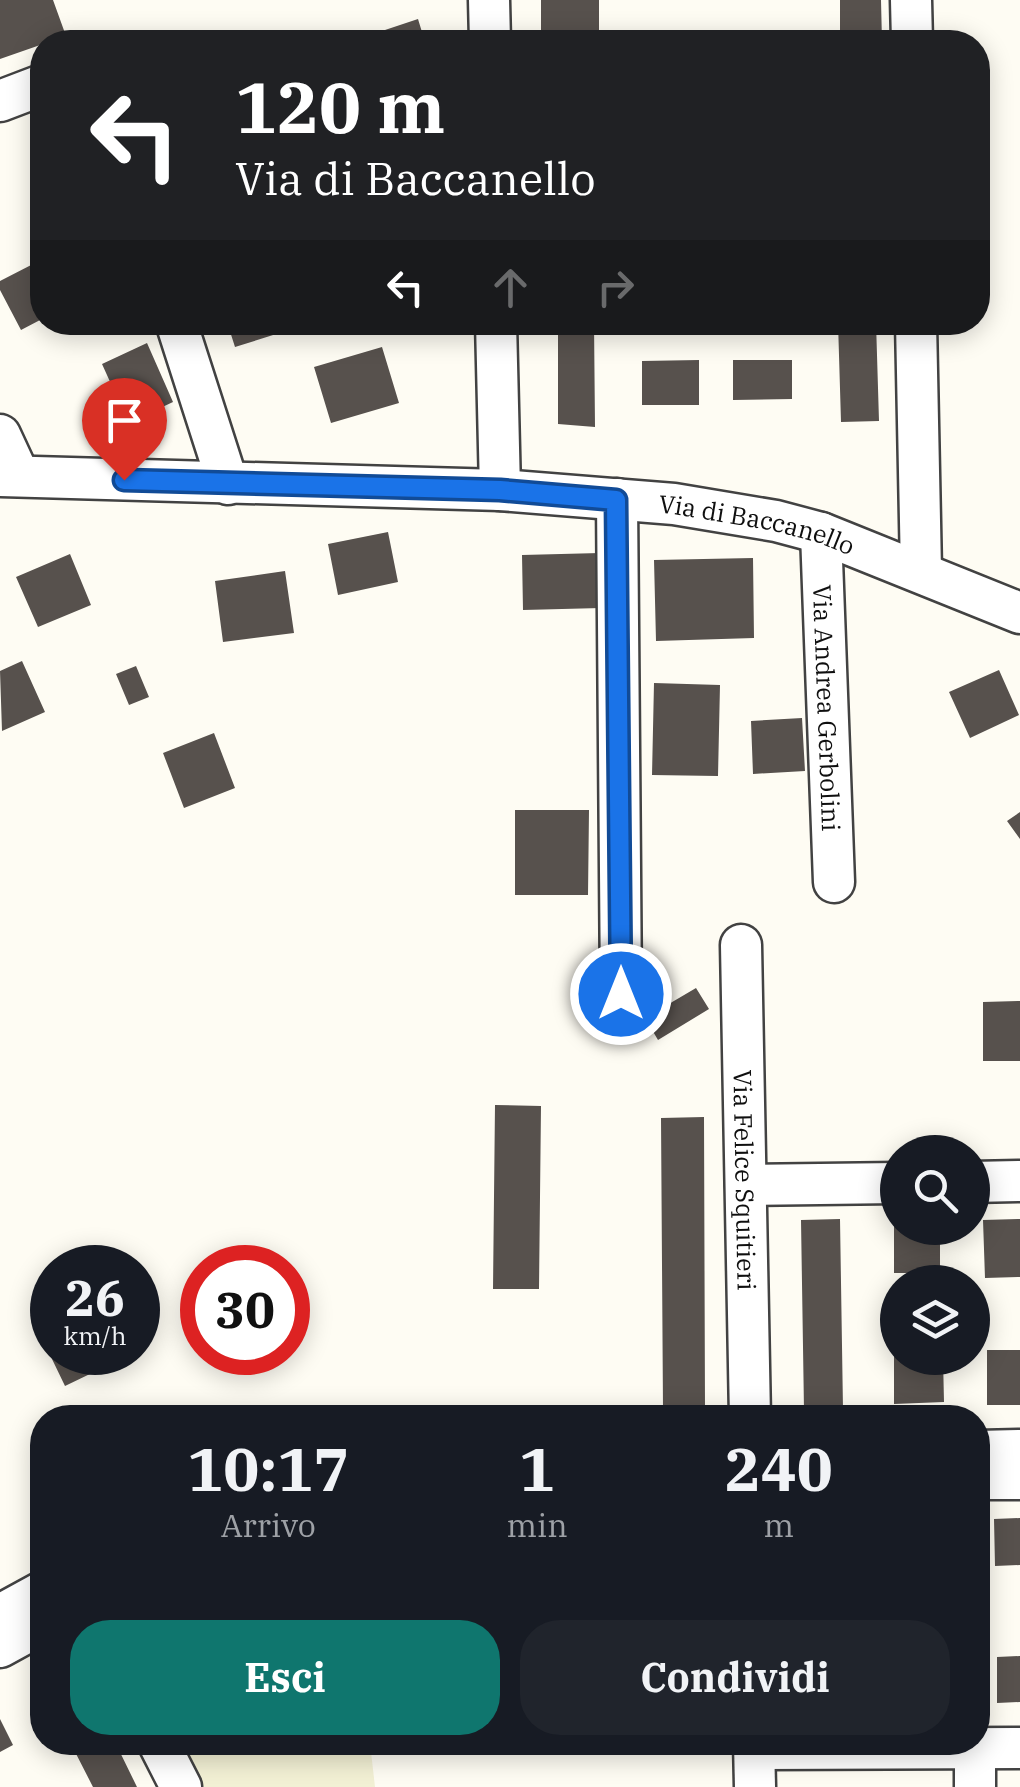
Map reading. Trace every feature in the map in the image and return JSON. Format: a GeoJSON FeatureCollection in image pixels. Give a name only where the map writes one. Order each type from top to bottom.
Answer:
{"type":"FeatureCollection","features":[{"type":"Feature","properties":{"kind":"street"},"geometry":{"type":"LineString","coordinates":[[489,0],[490,30]]}},
{"type":"Feature","properties":{"kind":"street"},"geometry":{"type":"LineString","coordinates":[[911,0],[912,30]]}},
{"type":"Feature","properties":{"kind":"street"},"geometry":{"type":"LineString","coordinates":[[0,101],[30,90]]}},
{"type":"Feature","properties":{"kind":"street"},"geometry":{"type":"LineString","coordinates":[[180,335],[228,484]]}},
{"type":"Feature","properties":{"kind":"street"},"geometry":{"type":"LineString","coordinates":[[496,335],[500,490]]}},
{"type":"Feature","properties":{"kind":"street"},"geometry":{"type":"LineString","coordinates":[[916,335],[920,570]]}},
{"type":"Feature","properties":{"kind":"street"},"geometry":{"type":"LineString","coordinates":[[0,435],[10,476]]}},
{"type":"Feature","properties":{"kind":"street","name":"Via di Baccanello"},"geometry":{"type":"LineString","coordinates":[[10,476],[500,490],[726,512],[821,534],[920,570],[1020,613]]}},
{"type":"Feature","properties":{"kind":"street"},"geometry":{"type":"LineString","coordinates":[[616,500],[621,994]]}},
{"type":"Feature","properties":{"kind":"street","name":"Via Andrea Gerbolini"},"geometry":{"type":"LineString","coordinates":[[821,534],[834,882]]}},
{"type":"Feature","properties":{"kind":"street","name":"Via Felice Squitieri"},"geometry":{"type":"LineString","coordinates":[[740,945],[750,1405]]}},
{"type":"Feature","properties":{"kind":"street"},"geometry":{"type":"LineString","coordinates":[[990,1182],[1020,1181]]}},
{"type":"Feature","properties":{"kind":"street"},"geometry":{"type":"LineString","coordinates":[[746,1185],[880,1183]]}},
{"type":"Feature","properties":{"kind":"street"},"geometry":{"type":"LineString","coordinates":[[990,1451],[1020,1450]]}},
{"type":"Feature","properties":{"kind":"street"},"geometry":{"type":"LineString","coordinates":[[990,1479],[1020,1479]]}},
{"type":"Feature","properties":{"kind":"street"},"geometry":{"type":"LineString","coordinates":[[0,1614],[30,1598]]}},
{"type":"Feature","properties":{"kind":"street"},"geometry":{"type":"LineString","coordinates":[[0,1646],[30,1630]]}},
{"type":"Feature","properties":{"kind":"street"},"geometry":{"type":"LineString","coordinates":[[755,1759],[975,1767],[1020,1748]]}},
{"type":"Feature","properties":{"kind":"street"},"geometry":{"type":"LineString","coordinates":[[165,1755],[182,1787]]}},
{"type":"Feature","properties":{"kind":"shaded area"},"geometry":{"type":"Polygon","coordinates":[[[188,1755],[371,1755],[375,1787],[204,1787],[188,1755]]]}},
{"type":"Feature","properties":{"kind":"building"},"geometry":{"type":"Polygon","coordinates":[[[0,0],[53,0],[64,30],[30,30],[30,49],[0,59],[0,0]]]}},
{"type":"Feature","properties":{"kind":"building"},"geometry":{"type":"Polygon","coordinates":[[[541,0],[599,0],[599,30],[541,30],[541,0]]]}},
{"type":"Feature","properties":{"kind":"building"},"geometry":{"type":"Polygon","coordinates":[[[840,0],[881,0],[882,30],[840,30],[840,0]]]}},
{"type":"Feature","properties":{"kind":"building"},"geometry":{"type":"Polygon","coordinates":[[[418,19],[421,30],[385,30],[418,19]]]}},
{"type":"Feature","properties":{"kind":"building"},"geometry":{"type":"Polygon","coordinates":[[[30,266],[30,325],[21,330],[0,290],[0,281],[30,266]]]}},
{"type":"Feature","properties":{"kind":"building"},"geometry":{"type":"Polygon","coordinates":[[[231,335],[273,335],[235,347],[231,335]]]}},
{"type":"Feature","properties":{"kind":"building"},"geometry":{"type":"Polygon","coordinates":[[[558,335],[594,335],[595,427],[558,424],[558,335]]]}},
{"type":"Feature","properties":{"kind":"building"},"geometry":{"type":"Polygon","coordinates":[[[838,335],[876,335],[879,421],[841,422],[838,335]]]}},
{"type":"Feature","properties":{"kind":"building"},"geometry":{"type":"Polygon","coordinates":[[[147,343],[173,402],[141,417],[129,389],[116,395],[102,364],[147,343]]]}},
{"type":"Feature","properties":{"kind":"building"},"geometry":{"type":"Polygon","coordinates":[[[382,347],[399,403],[331,423],[314,367],[382,347]]]}},
{"type":"Feature","properties":{"kind":"building"},"geometry":{"type":"Polygon","coordinates":[[[699,360],[699,405],[642,405],[642,361],[699,360]]]}},
{"type":"Feature","properties":{"kind":"building"},"geometry":{"type":"Polygon","coordinates":[[[733,360],[792,360],[792,399],[733,400],[733,360]]]}},
{"type":"Feature","properties":{"kind":"building"},"geometry":{"type":"Polygon","coordinates":[[[388,532],[398,582],[338,595],[328,544],[388,532]]]}},
{"type":"Feature","properties":{"kind":"building"},"geometry":{"type":"Polygon","coordinates":[[[600,553],[601,608],[523,610],[522,555],[600,553]]]}},
{"type":"Feature","properties":{"kind":"building"},"geometry":{"type":"Polygon","coordinates":[[[70,554],[91,605],[38,627],[16,577],[70,554]]]}},
{"type":"Feature","properties":{"kind":"building"},"geometry":{"type":"Polygon","coordinates":[[[753,558],[754,638],[656,641],[654,560],[753,558]]]}},
{"type":"Feature","properties":{"kind":"building"},"geometry":{"type":"Polygon","coordinates":[[[285,571],[294,633],[223,642],[215,581],[285,571]]]}},
{"type":"Feature","properties":{"kind":"building"},"geometry":{"type":"Polygon","coordinates":[[[22,661],[45,712],[2,731],[0,671],[22,661]]]}},
{"type":"Feature","properties":{"kind":"building"},"geometry":{"type":"Polygon","coordinates":[[[136,666],[149,697],[129,705],[116,674],[136,666]]]}},
{"type":"Feature","properties":{"kind":"building"},"geometry":{"type":"Polygon","coordinates":[[[999,670],[1019,715],[970,738],[949,692],[999,670]]]}},
{"type":"Feature","properties":{"kind":"building"},"geometry":{"type":"Polygon","coordinates":[[[654,683],[720,685],[718,776],[652,775],[654,683]]]}},
{"type":"Feature","properties":{"kind":"building"},"geometry":{"type":"Polygon","coordinates":[[[802,718],[805,771],[753,774],[751,721],[802,718]]]}},
{"type":"Feature","properties":{"kind":"building"},"geometry":{"type":"Polygon","coordinates":[[[214,733],[235,788],[184,808],[163,753],[214,733]]]}},
{"type":"Feature","properties":{"kind":"building"},"geometry":{"type":"Polygon","coordinates":[[[515,810],[589,810],[588,895],[515,895],[515,810]]]}},
{"type":"Feature","properties":{"kind":"building"},"geometry":{"type":"Polygon","coordinates":[[[1020,812],[1020,839],[1007,821],[1020,812]]]}},
{"type":"Feature","properties":{"kind":"building"},"geometry":{"type":"Polygon","coordinates":[[[696,988],[709,1009],[658,1040],[645,1018],[696,988]]]}},
{"type":"Feature","properties":{"kind":"building"},"geometry":{"type":"Polygon","coordinates":[[[1020,1001],[1020,1061],[983,1061],[983,1002],[1020,1001]]]}},
{"type":"Feature","properties":{"kind":"building"},"geometry":{"type":"Polygon","coordinates":[[[495,1105],[541,1106],[539,1289],[493,1289],[495,1105]]]}},
{"type":"Feature","properties":{"kind":"building"},"geometry":{"type":"Polygon","coordinates":[[[704,1117],[705,1405],[663,1405],[661,1118],[704,1117]]]}},
{"type":"Feature","properties":{"kind":"building"},"geometry":{"type":"Polygon","coordinates":[[[840,1219],[843,1405],[804,1405],[801,1220],[840,1219]]]}},
{"type":"Feature","properties":{"kind":"building"},"geometry":{"type":"Polygon","coordinates":[[[1020,1219],[1020,1277],[990,1278],[984,1245],[990,1245],[990,1220],[1020,1219]]]}},
{"type":"Feature","properties":{"kind":"building"},"geometry":{"type":"Polygon","coordinates":[[[894,1245],[940,1245],[940,1265],[894,1265],[894,1245]]]}},
{"type":"Feature","properties":{"kind":"building"},"geometry":{"type":"Polygon","coordinates":[[[990,1350],[1020,1350],[1020,1405],[987,1405],[990,1350]]]}},
{"type":"Feature","properties":{"kind":"building"},"geometry":{"type":"Polygon","coordinates":[[[60,1375],[88,1375],[65,1386],[60,1375]]]}},
{"type":"Feature","properties":{"kind":"building"},"geometry":{"type":"Polygon","coordinates":[[[894,1375],[943,1375],[944,1402],[894,1404],[894,1375]]]}},
{"type":"Feature","properties":{"kind":"building"},"geometry":{"type":"Polygon","coordinates":[[[1020,1518],[1020,1565],[995,1566],[994,1519],[1020,1518]]]}},
{"type":"Feature","properties":{"kind":"building"},"geometry":{"type":"Polygon","coordinates":[[[1020,1656],[1020,1702],[997,1703],[997,1657],[1020,1656]]]}},
{"type":"Feature","properties":{"kind":"building"},"geometry":{"type":"Polygon","coordinates":[[[0,1719],[13,1745],[0,1752],[0,1719]]]}},
{"type":"Feature","properties":{"kind":"building"},"geometry":{"type":"Polygon","coordinates":[[[77,1755],[121,1755],[137,1787],[93,1787],[77,1755]]]}},
{"type":"Feature","properties":{"kind":"route"},"geometry":{"type":"LineString","coordinates":[[124,480],[500,490],[616,500],[621,994]]}}]}
